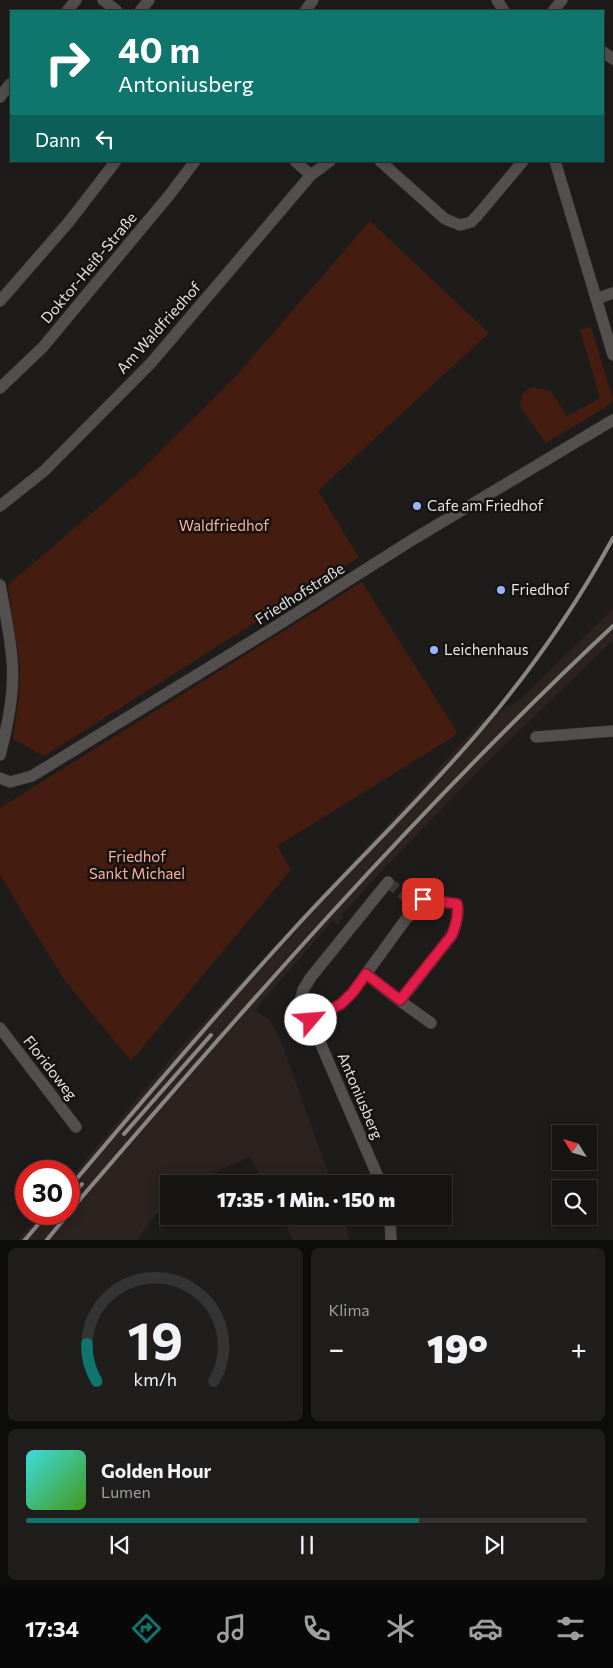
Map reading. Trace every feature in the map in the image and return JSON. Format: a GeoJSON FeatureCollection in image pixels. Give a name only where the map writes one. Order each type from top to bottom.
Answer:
{"type":"FeatureCollection","features":[{"type":"Feature","properties":{"kind":"street"},"geometry":{"type":"LineString","coordinates":[[68,10],[76,0]]}},
{"type":"Feature","properties":{"kind":"street"},"geometry":{"type":"LineString","coordinates":[[103,0],[116,10]]}},
{"type":"Feature","properties":{"kind":"street"},"geometry":{"type":"LineString","coordinates":[[141,10],[149,0]]}},
{"type":"Feature","properties":{"kind":"street"},"geometry":{"type":"LineString","coordinates":[[554,10],[562,0]]}},
{"type":"Feature","properties":{"kind":"street"},"geometry":{"type":"LineString","coordinates":[[0,98],[10,84]]}},
{"type":"Feature","properties":{"kind":"street"},"geometry":{"type":"LineString","coordinates":[[0,301],[68,223],[115,162]]}},
{"type":"Feature","properties":{"kind":"street","name":"Doktor-Heiß-Straße"},"geometry":{"type":"LineString","coordinates":[[0,388],[43,347],[147,223],[194,162]]}},
{"type":"Feature","properties":{"kind":"street"},"geometry":{"type":"LineString","coordinates":[[296,162],[311,175]]}},
{"type":"Feature","properties":{"kind":"street","name":"Am Waldfriedhof"},"geometry":{"type":"LineString","coordinates":[[0,506],[44,471],[151,362],[311,175],[329,162]]}},
{"type":"Feature","properties":{"kind":"street"},"geometry":{"type":"LineString","coordinates":[[381,162],[445,219],[460,225],[471,222],[523,162]]}},
{"type":"Feature","properties":{"kind":"street"},"geometry":{"type":"LineString","coordinates":[[555,162],[613,355]]}},
{"type":"Feature","properties":{"kind":"street"},"geometry":{"type":"LineString","coordinates":[[596,299],[613,293]]}},
{"type":"Feature","properties":{"kind":"street","name":"Friedhofstraße"},"geometry":{"type":"LineString","coordinates":[[0,778],[10,782],[32,776],[270,630],[412,540],[613,420]]}},
{"type":"Feature","properties":{"kind":"street"},"geometry":{"type":"LineString","coordinates":[[0,584],[12,661],[9,713],[0,755]]}},
{"type":"Feature","properties":{"kind":"street"},"geometry":{"type":"LineString","coordinates":[[536,737],[613,731]]}},
{"type":"Feature","properties":{"kind":"street","name":"Antoniusberg"},"geometry":{"type":"LineString","coordinates":[[377,1175],[301,998],[303,990],[312,977],[388,882]]}},
{"type":"Feature","properties":{"kind":"street"},"geometry":{"type":"LineString","coordinates":[[311,1020],[341,1004],[353,992],[403,923],[423,899],[457,904],[456,927],[452,935],[400,1000]]}},
{"type":"Feature","properties":{"kind":"street"},"geometry":{"type":"LineString","coordinates":[[366,974],[431,1023]]}},
{"type":"Feature","properties":{"kind":"street","name":"Floridoweg"},"geometry":{"type":"LineString","coordinates":[[0,1028],[76,1127]]}},
{"type":"Feature","properties":{"kind":"street"},"geometry":{"type":"LineString","coordinates":[[390,1225],[391,1240]]}},
{"type":"Feature","properties":{"kind":"shaded area"},"geometry":{"type":"Polygon","coordinates":[[[613,609],[613,640],[482,767],[378,875],[341,916],[343,918],[337,925],[332,921],[255,1010],[271,1021],[282,1044],[329,1175],[260,1175],[250,1157],[212,1175],[160,1175],[160,1210],[137,1240],[18,1240],[31,1225],[80,1225],[80,1167],[176,1052],[481,721],[518,701],[613,609]]]}},
{"type":"Feature","properties":{"kind":"shaded area"},"geometry":{"type":"Polygon","coordinates":[[[286,1225],[346,1225],[349,1240],[293,1240],[286,1225]]]}},
{"type":"Feature","properties":{"kind":"green space","name":"Waldfriedhof"},"geometry":{"type":"Polygon","coordinates":[[[370,221],[489,333],[318,491],[359,557],[44,756],[13,739],[19,695],[20,667],[8,585],[136,475],[235,377],[370,221]]]}},
{"type":"Feature","properties":{"kind":"green space"},"geometry":{"type":"Polygon","coordinates":[[[591,327],[613,399],[612,403],[546,443],[520,407],[522,394],[531,387],[551,391],[567,416],[600,398],[580,330],[591,327]]]}},
{"type":"Feature","properties":{"kind":"green space","name":"Friedhof Sankt Michael"},"geometry":{"type":"Polygon","coordinates":[[[362,582],[457,732],[453,737],[277,846],[291,870],[131,1061],[63,978],[0,875],[0,808],[362,582]]]}},
{"type":"Feature","properties":{"kind":"tunnel"},"geometry":{"type":"LineString","coordinates":[[388,882],[417,906]]}},
{"type":"Feature","properties":{"kind":"railway"},"geometry":{"type":"LineString","coordinates":[[80,1175],[264,962],[436,780],[482,728],[552,636],[584,588],[613,538]]}},
{"type":"Feature","properties":{"kind":"railway"},"geometry":{"type":"LineString","coordinates":[[80,1199],[333,911],[470,766],[613,626]]}},
{"type":"Feature","properties":{"kind":"railway"},"geometry":{"type":"LineString","coordinates":[[124,1134],[211,1035]]}},
{"type":"Feature","properties":{"kind":"railway"},"geometry":{"type":"LineString","coordinates":[[25,1240],[38,1225]]}},
{"type":"Feature","properties":{"kind":"railway"},"geometry":{"type":"LineString","coordinates":[[47,1240],[59,1225]]}},
{"type":"Feature","properties":{"kind":"place","name":"Cafe am Friedhof"},"geometry":{"type":"Point","coordinates":[417,506]}},
{"type":"Feature","properties":{"kind":"place","name":"Friedhof"},"geometry":{"type":"Point","coordinates":[501,590]}},
{"type":"Feature","properties":{"kind":"place","name":"Leichenhaus"},"geometry":{"type":"Point","coordinates":[434,650]}},
{"type":"Feature","properties":{"kind":"route"},"geometry":{"type":"LineString","coordinates":[[311,1020],[341,1004],[353,992],[366,974],[400,1000],[452,935],[456,927],[457,904],[423,899]]}}]}
